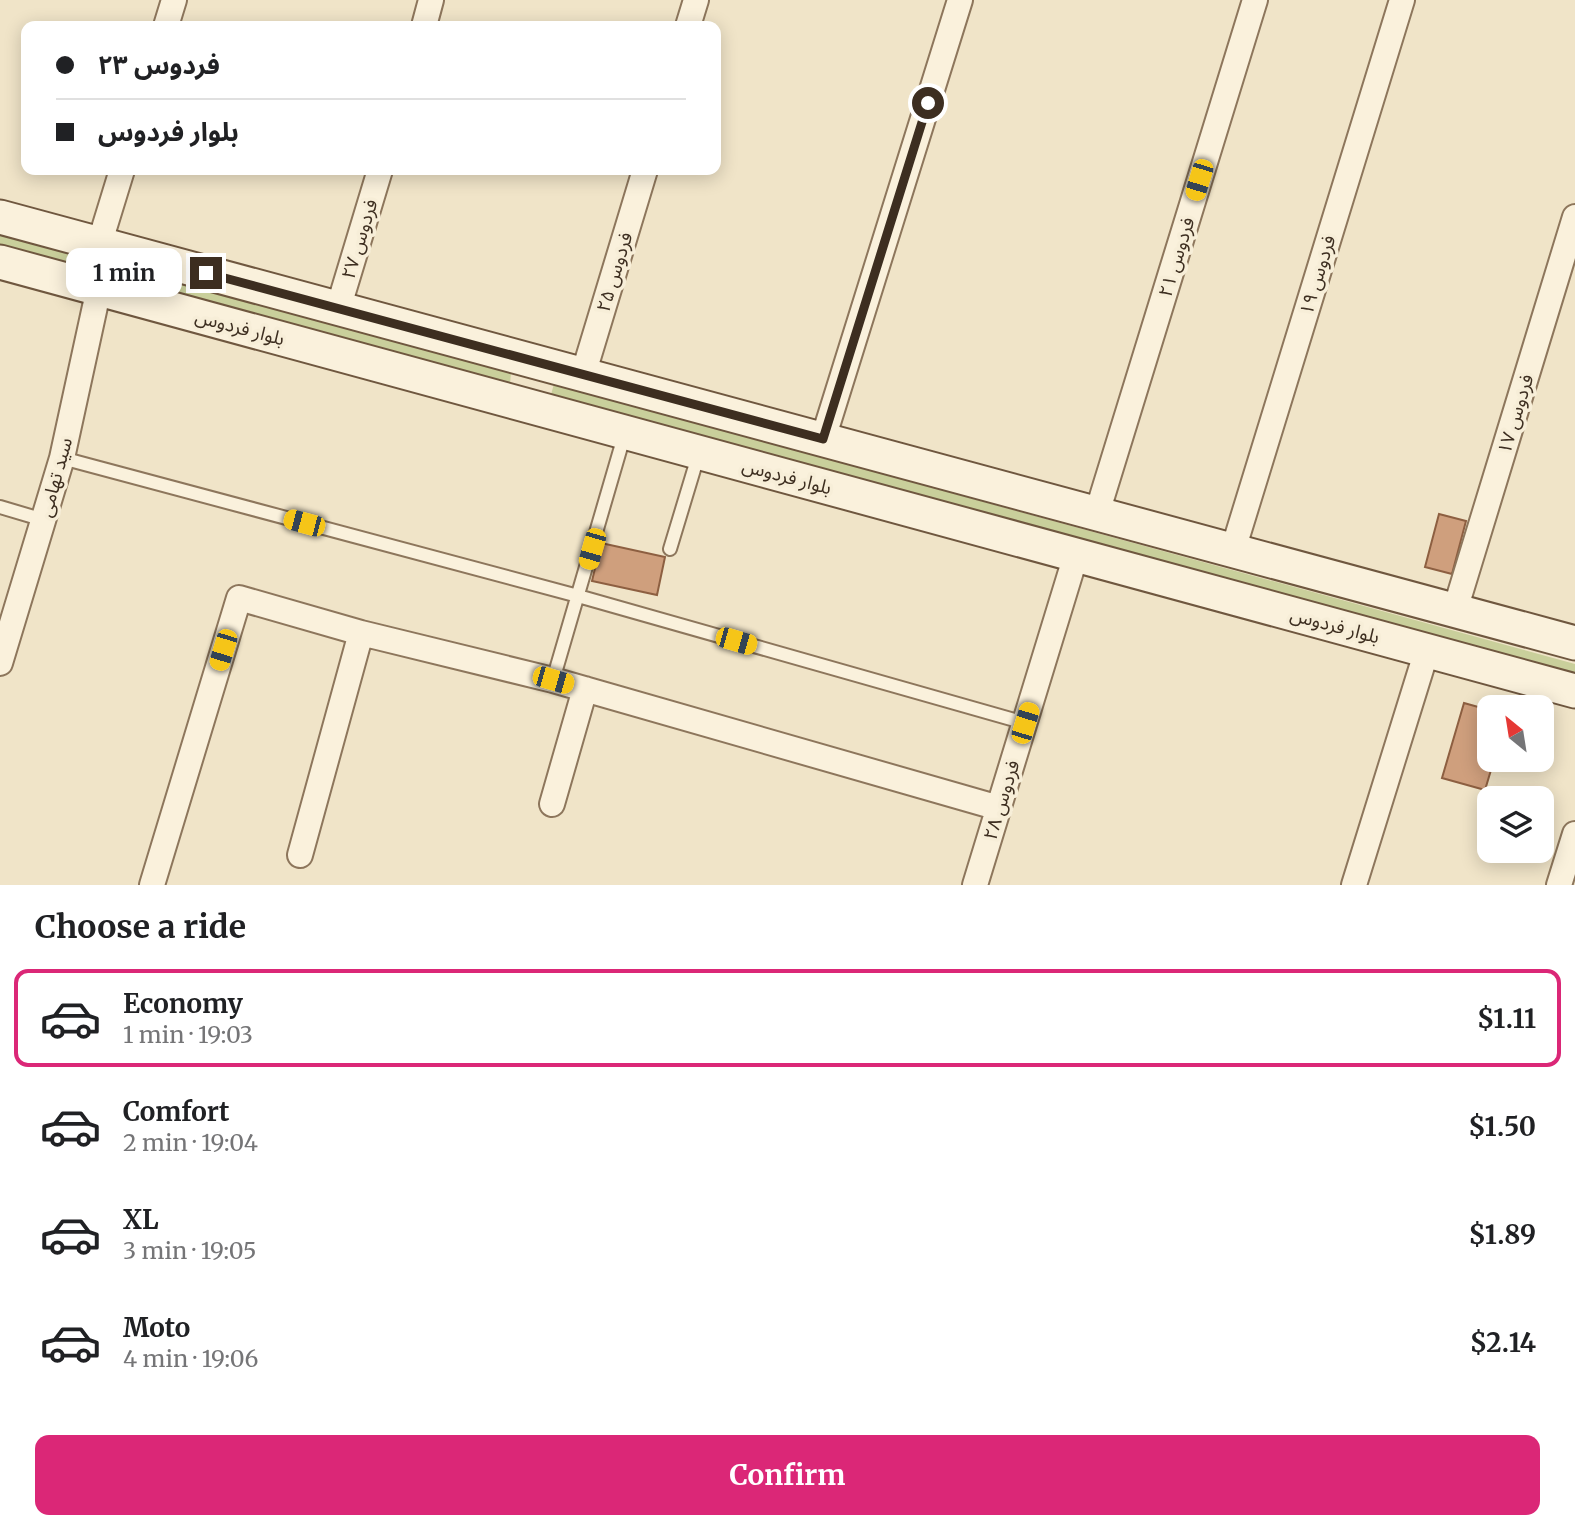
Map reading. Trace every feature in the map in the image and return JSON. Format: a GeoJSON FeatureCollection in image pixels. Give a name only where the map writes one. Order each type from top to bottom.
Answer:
{"type":"FeatureCollection","features":[{"type":"Feature","properties":{"kind":"main road"},"geometry":{"type":"LineString","coordinates":[[0,217],[1575,643]]}},
{"type":"Feature","properties":{"kind":"main road","name":"بلوار فردوس"},"geometry":{"type":"LineString","coordinates":[[0,262],[1575,691]]}},
{"type":"Feature","properties":{"kind":"main road"},"geometry":{"type":"LineString","coordinates":[[530,406],[542,364]]}},
{"type":"Feature","properties":{"kind":"street"},"geometry":{"type":"LineString","coordinates":[[168,21],[174,0]]}},
{"type":"Feature","properties":{"kind":"street"},"geometry":{"type":"LineString","coordinates":[[426,21],[432,0]]}},
{"type":"Feature","properties":{"kind":"street"},"geometry":{"type":"LineString","coordinates":[[690,21],[696,0]]}},
{"type":"Feature","properties":{"kind":"street"},"geometry":{"type":"LineString","coordinates":[[823,439],[960,0]]}},
{"type":"Feature","properties":{"kind":"street","name":"فردوس ۲۱"},"geometry":{"type":"LineString","coordinates":[[1097,513],[1255,0]]}},
{"type":"Feature","properties":{"kind":"street","name":"فردوس ۱۹"},"geometry":{"type":"LineString","coordinates":[[1233,550],[1402,0]]}},
{"type":"Feature","properties":{"kind":"street"},"geometry":{"type":"LineString","coordinates":[[99,244],[120,175]]}},
{"type":"Feature","properties":{"kind":"street","name":"فردوس ۲۷"},"geometry":{"type":"LineString","coordinates":[[338,309],[378,175]]}},
{"type":"Feature","properties":{"kind":"street","name":"فردوس ۲۵"},"geometry":{"type":"LineString","coordinates":[[583,375],[643,175]]}},
{"type":"Feature","properties":{"kind":"street","name":"فردوس ۱۷"},"geometry":{"type":"LineString","coordinates":[[1455,610],[1575,217]]}},
{"type":"Feature","properties":{"kind":"street","name":"سید تهامی"},"geometry":{"type":"LineString","coordinates":[[0,663],[62,458],[99,288]]}},
{"type":"Feature","properties":{"kind":"street","name":"فردوس ۲۸"},"geometry":{"type":"LineString","coordinates":[[975,885],[1076,555]]}},
{"type":"Feature","properties":{"kind":"street"},"geometry":{"type":"LineString","coordinates":[[152,885],[239,598],[361,633],[553,680],[999,808]]}},
{"type":"Feature","properties":{"kind":"street"},"geometry":{"type":"LineString","coordinates":[[300,855],[361,633]]}},
{"type":"Feature","properties":{"kind":"street"},"geometry":{"type":"LineString","coordinates":[[1354,885],[1427,650]]}},
{"type":"Feature","properties":{"kind":"street"},"geometry":{"type":"LineString","coordinates":[[552,804],[585,689]]}},
{"type":"Feature","properties":{"kind":"street"},"geometry":{"type":"LineString","coordinates":[[1559,885],[1575,834]]}},
{"type":"Feature","properties":{"kind":"lane"},"geometry":{"type":"LineString","coordinates":[[553,680],[625,432]]}},
{"type":"Feature","properties":{"kind":"lane"},"geometry":{"type":"LineString","coordinates":[[670,549],[699,452]]}},
{"type":"Feature","properties":{"kind":"lane"},"geometry":{"type":"LineString","coordinates":[[62,458],[578,596],[1025,723]]}},
{"type":"Feature","properties":{"kind":"lane"},"geometry":{"type":"LineString","coordinates":[[0,507],[44,520]]}},
{"type":"Feature","properties":{"kind":"green space"},"geometry":{"type":"Polygon","coordinates":[[[0,233],[511,372],[510,385],[0,247],[0,233]]]}},
{"type":"Feature","properties":{"kind":"green space"},"geometry":{"type":"Polygon","coordinates":[[[554,384],[1575,664],[1575,678],[550,398],[554,384]]]}},
{"type":"Feature","properties":{"kind":"building"},"geometry":{"type":"Polygon","coordinates":[[[1439,514],[1466,521],[1452,574],[1425,567],[1439,514]]]}},
{"type":"Feature","properties":{"kind":"building"},"geometry":{"type":"Polygon","coordinates":[[[601,543],[665,557],[657,595],[592,581],[601,543]]]}},
{"type":"Feature","properties":{"kind":"building"},"geometry":{"type":"Polygon","coordinates":[[[1464,703],[1477,707],[1477,772],[1490,772],[1486,786],[1477,788],[1442,778],[1464,703]]]}},
{"type":"Feature","properties":{"kind":"route"},"geometry":{"type":"LineString","coordinates":[[206,273],[823,439],[928,103]]}}]}
